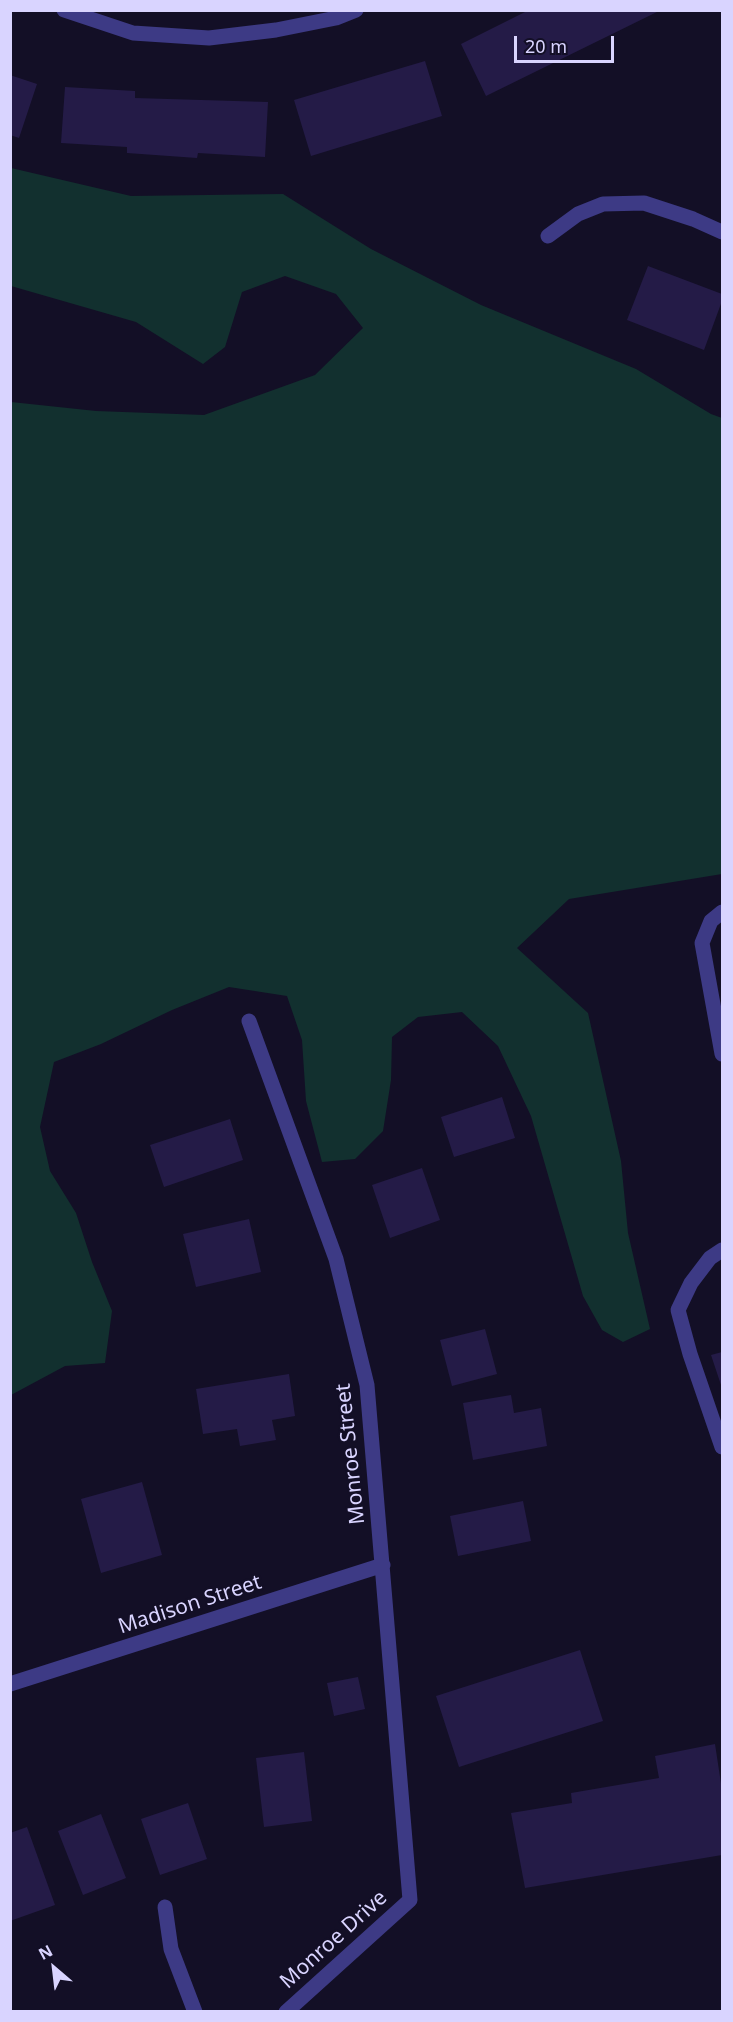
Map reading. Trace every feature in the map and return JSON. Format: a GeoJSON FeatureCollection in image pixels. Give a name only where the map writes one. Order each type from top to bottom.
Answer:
{"type":"FeatureCollection","features":[{"type":"Feature","properties":{"kind":"street"},"geometry":{"type":"LineString","coordinates":[[64,10],[134,33],[209,38],[276,30],[336,18],[356,10]]}},
{"type":"Feature","properties":{"kind":"street"},"geometry":{"type":"LineString","coordinates":[[548,236],[578,214],[603,204],[644,203],[693,219],[723,232]]}},
{"type":"Feature","properties":{"kind":"street"},"geometry":{"type":"LineString","coordinates":[[723,912],[711,921],[702,944],[723,1054]]}},
{"type":"Feature","properties":{"kind":"street","name":"Monroe Street"},"geometry":{"type":"LineString","coordinates":[[249,1021],[336,1259],[367,1385],[410,1900]]}},
{"type":"Feature","properties":{"kind":"street"},"geometry":{"type":"LineString","coordinates":[[723,1250],[710,1258],[691,1283],[678,1310],[690,1354],[723,1447]]}},
{"type":"Feature","properties":{"kind":"street","name":"Madison Street"},"geometry":{"type":"LineString","coordinates":[[10,1684],[383,1565]]}},
{"type":"Feature","properties":{"kind":"street","name":"Monroe Drive"},"geometry":{"type":"LineString","coordinates":[[286,2012],[410,1900]]}},
{"type":"Feature","properties":{"kind":"street"},"geometry":{"type":"LineString","coordinates":[[165,1906],[171,1949],[195,2012]]}},
{"type":"Feature","properties":{"kind":"green space"},"geometry":{"type":"Polygon","coordinates":[[[11,168],[131,196],[283,194],[371,249],[481,305],[636,369],[711,414],[722,418],[722,874],[569,899],[517,948],[588,1013],[621,1161],[628,1233],[650,1329],[623,1342],[602,1330],[583,1296],[531,1116],[498,1046],[462,1012],[418,1017],[392,1037],[391,1080],[383,1131],[355,1159],[322,1162],[306,1101],[302,1040],[287,996],[229,987],[172,1010],[101,1044],[54,1062],[40,1127],[50,1171],[76,1213],[92,1262],[112,1311],[105,1363],[65,1366],[11,1395],[11,402],[96,411],[204,415],[315,375],[363,328],[336,294],[285,276],[242,292],[225,347],[203,364],[136,322],[11,286],[11,168]]]}},
{"type":"Feature","properties":{"kind":"building"},"geometry":{"type":"Polygon","coordinates":[[[529,10],[661,10],[486,96],[461,44],[529,10]]]}},
{"type":"Feature","properties":{"kind":"building"},"geometry":{"type":"Polygon","coordinates":[[[425,61],[442,116],[311,156],[294,100],[425,61]]]}},
{"type":"Feature","properties":{"kind":"building"},"geometry":{"type":"Polygon","coordinates":[[[10,75],[37,84],[19,138],[10,135],[10,75]]]}},
{"type":"Feature","properties":{"kind":"building"},"geometry":{"type":"Polygon","coordinates":[[[65,87],[135,91],[135,98],[268,102],[265,157],[198,153],[197,158],[127,153],[127,147],[61,143],[65,87]]]}},
{"type":"Feature","properties":{"kind":"building"},"geometry":{"type":"Polygon","coordinates":[[[648,266],[722,294],[722,301],[704,350],[627,320],[648,266]]]}},
{"type":"Feature","properties":{"kind":"building"},"geometry":{"type":"Polygon","coordinates":[[[502,1097],[515,1138],[454,1157],[441,1117],[502,1097]]]}},
{"type":"Feature","properties":{"kind":"building"},"geometry":{"type":"Polygon","coordinates":[[[230,1119],[243,1160],[164,1187],[150,1145],[230,1119]]]}},
{"type":"Feature","properties":{"kind":"building"},"geometry":{"type":"Polygon","coordinates":[[[422,1168],[440,1220],[390,1238],[372,1185],[422,1168]]]}},
{"type":"Feature","properties":{"kind":"building"},"geometry":{"type":"Polygon","coordinates":[[[249,1219],[261,1272],[196,1287],[183,1234],[249,1219]]]}},
{"type":"Feature","properties":{"kind":"building"},"geometry":{"type":"Polygon","coordinates":[[[485,1329],[497,1374],[452,1386],[440,1340],[485,1329]]]}},
{"type":"Feature","properties":{"kind":"building"},"geometry":{"type":"Polygon","coordinates":[[[722,1352],[722,1388],[711,1355],[722,1352]]]}},
{"type":"Feature","properties":{"kind":"building"},"geometry":{"type":"Polygon","coordinates":[[[289,1374],[295,1416],[272,1420],[276,1440],[240,1446],[237,1429],[203,1434],[196,1389],[289,1374]]]}},
{"type":"Feature","properties":{"kind":"building"},"geometry":{"type":"Polygon","coordinates":[[[511,1395],[514,1413],[541,1408],[547,1446],[473,1460],[463,1403],[511,1395]]]}},
{"type":"Feature","properties":{"kind":"building"},"geometry":{"type":"Polygon","coordinates":[[[142,1482],[162,1555],[101,1573],[81,1499],[142,1482]]]}},
{"type":"Feature","properties":{"kind":"building"},"geometry":{"type":"Polygon","coordinates":[[[523,1501],[531,1541],[458,1556],[450,1516],[523,1501]]]}},
{"type":"Feature","properties":{"kind":"building"},"geometry":{"type":"Polygon","coordinates":[[[580,1650],[603,1721],[459,1767],[436,1696],[580,1650]]]}},
{"type":"Feature","properties":{"kind":"building"},"geometry":{"type":"Polygon","coordinates":[[[358,1677],[365,1709],[334,1716],[327,1683],[358,1677]]]}},
{"type":"Feature","properties":{"kind":"building"},"geometry":{"type":"Polygon","coordinates":[[[715,1744],[722,1790],[722,1855],[525,1888],[511,1813],[572,1803],[571,1793],[659,1778],[655,1756],[715,1744]]]}},
{"type":"Feature","properties":{"kind":"building"},"geometry":{"type":"Polygon","coordinates":[[[304,1752],[312,1821],[264,1827],[256,1758],[304,1752]]]}},
{"type":"Feature","properties":{"kind":"building"},"geometry":{"type":"Polygon","coordinates":[[[188,1803],[207,1859],[160,1875],[141,1819],[188,1803]]]}},
{"type":"Feature","properties":{"kind":"building"},"geometry":{"type":"Polygon","coordinates":[[[101,1814],[126,1878],[83,1895],[58,1831],[101,1814]]]}},
{"type":"Feature","properties":{"kind":"building"},"geometry":{"type":"Polygon","coordinates":[[[27,1827],[55,1905],[10,1921],[10,1833],[27,1827]]]}}]}
